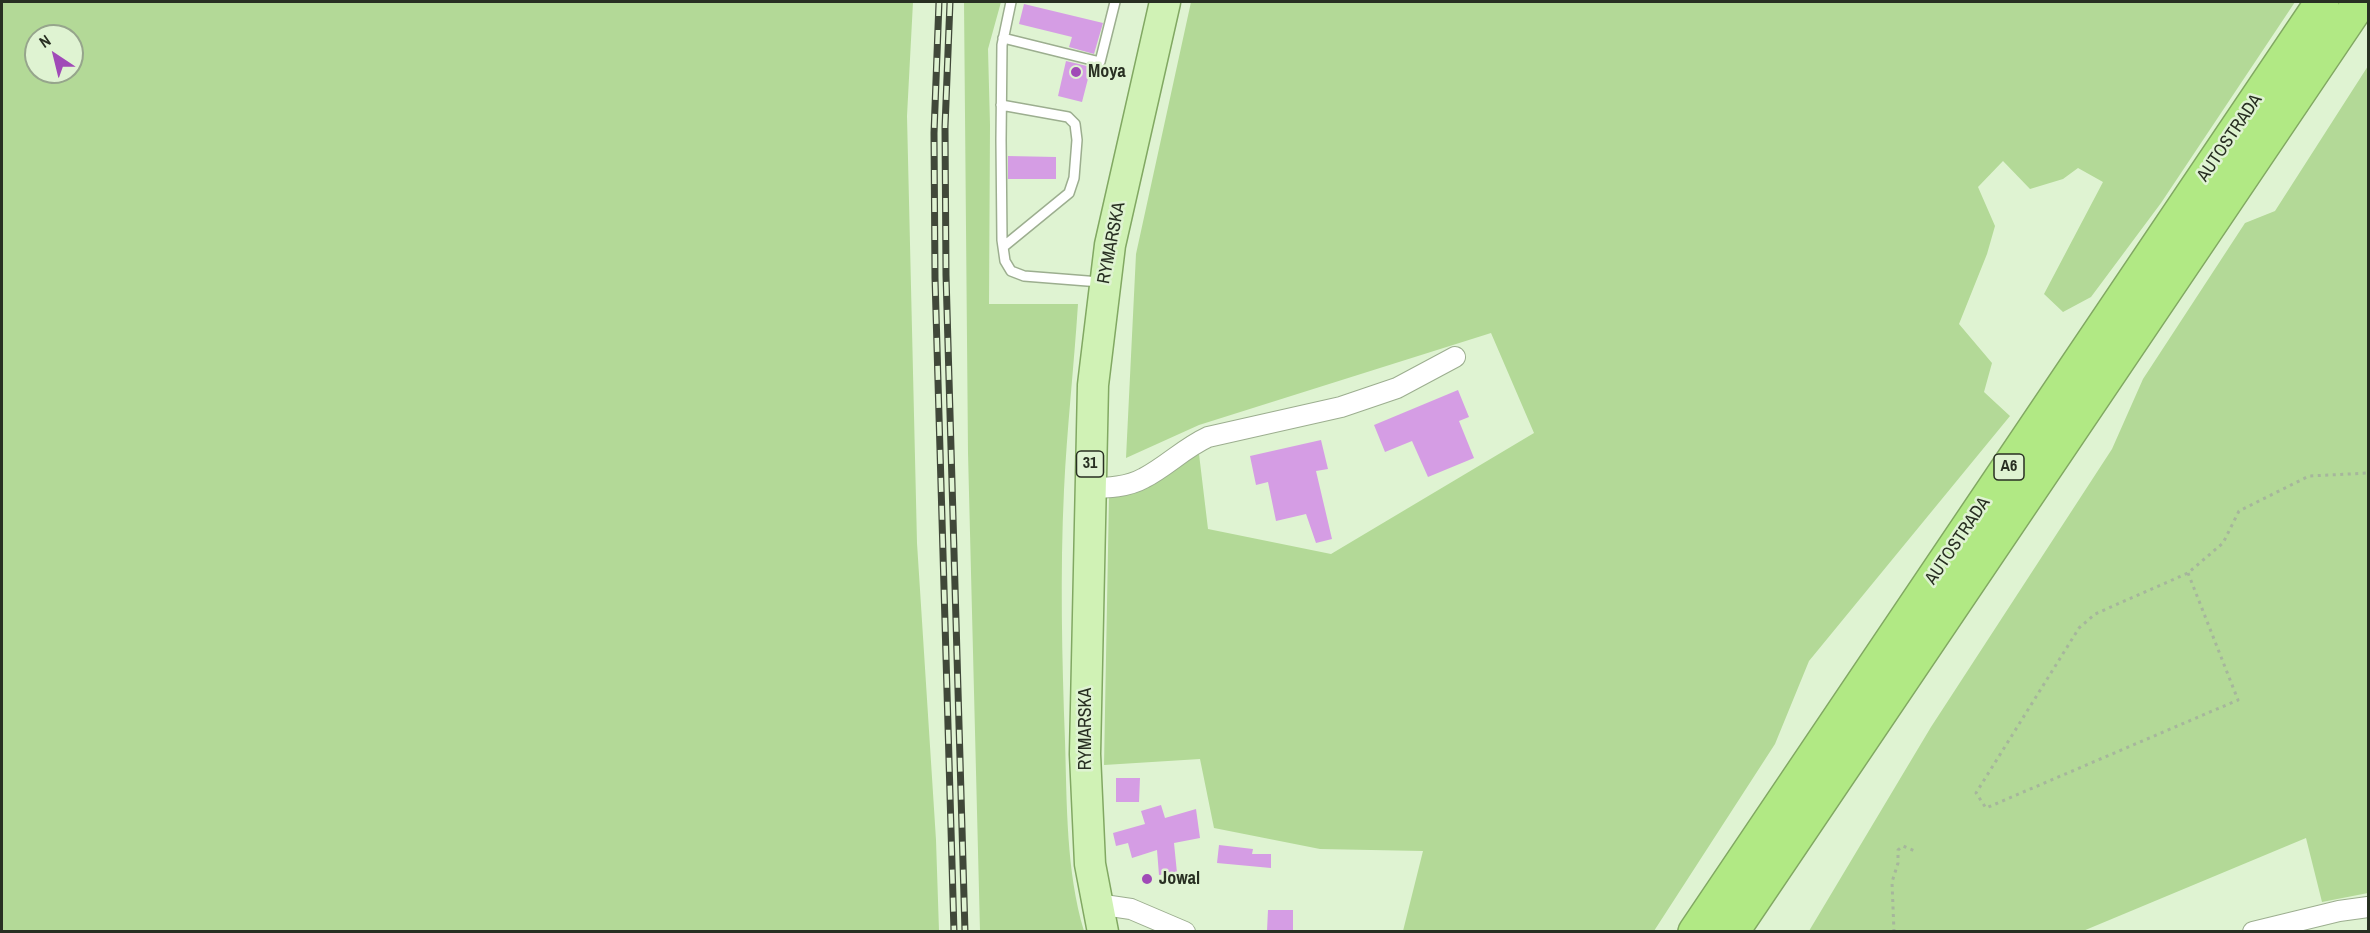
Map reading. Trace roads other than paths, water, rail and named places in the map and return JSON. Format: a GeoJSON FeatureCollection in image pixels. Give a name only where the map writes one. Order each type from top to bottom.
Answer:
{"type":"FeatureCollection","features":[{"type":"Feature","properties":{"kind":"highway","name":"AUTOSTRADA"},"geometry":{"type":"LineString","coordinates":[[1695,932],[2322,2]]}},
{"type":"Feature","properties":{"kind":"highway","name":"AUTOSTRADA"},"geometry":{"type":"LineString","coordinates":[[1732,932],[2360,2]]}},
{"type":"Feature","properties":{"kind":"main road","name":"RYMARSKA"},"geometry":{"type":"LineString","coordinates":[[1100,918],[1087,829],[1085,754],[1093,385],[1104,282],[1118,207],[1165,2]]}},
{"type":"Feature","properties":{"kind":"street"},"geometry":{"type":"LineString","coordinates":[[1089,488],[1113,487],[1143,479],[1189,446],[1208,437],[1341,407],[1397,388],[1455,357]]}},
{"type":"Feature","properties":{"kind":"street"},"geometry":{"type":"LineString","coordinates":[[2253,932],[2317,916],[2368,907]]}},
{"type":"Feature","properties":{"kind":"street"},"geometry":{"type":"LineString","coordinates":[[1100,918],[1131,909],[1185,932]]}},
{"type":"Feature","properties":{"kind":"lane"},"geometry":{"type":"LineString","coordinates":[[1011,2],[1003,38],[1001,105],[1003,247],[1007,267],[1016,274],[1104,282]]}},
{"type":"Feature","properties":{"kind":"lane"},"geometry":{"type":"LineString","coordinates":[[1003,38],[1100,62],[1115,2]]}},
{"type":"Feature","properties":{"kind":"lane"},"geometry":{"type":"LineString","coordinates":[[1001,105],[1068,117],[1075,124],[1077,140],[1074,178],[1069,193],[1003,247]]}},
{"type":"Feature","properties":{"kind":"railway"},"geometry":{"type":"LineString","coordinates":[[939,2],[934,133],[935,278],[954,932]]}},
{"type":"Feature","properties":{"kind":"railway"},"geometry":{"type":"LineString","coordinates":[[950,2],[945,127],[946,275],[965,932]]}},
{"type":"Feature","properties":{"kind":"place","name":"Moya"},"geometry":{"type":"Point","coordinates":[1076,72]}},
{"type":"Feature","properties":{"kind":"place","name":"Jowal"},"geometry":{"type":"Point","coordinates":[1147,879]}}]}
